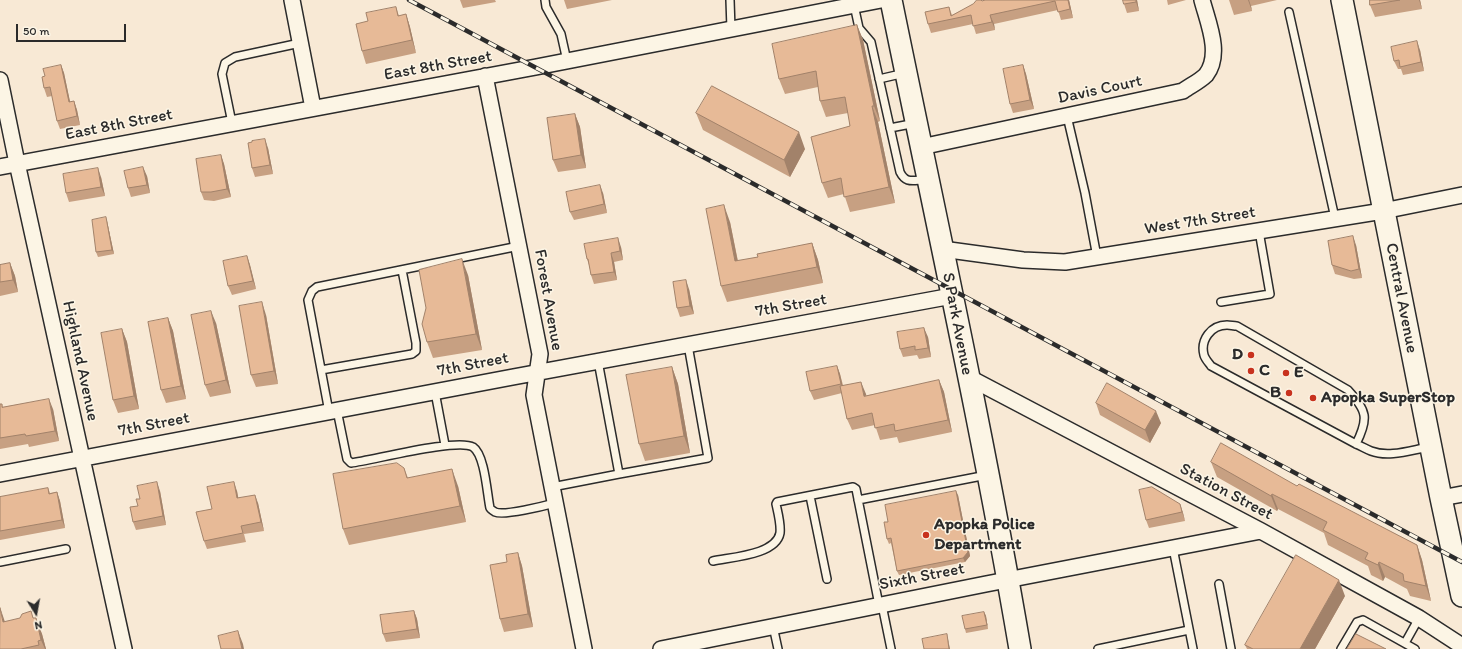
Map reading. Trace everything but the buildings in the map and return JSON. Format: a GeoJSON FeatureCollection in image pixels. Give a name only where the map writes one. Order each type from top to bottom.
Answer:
{"type":"FeatureCollection","features":[{"type":"Feature","properties":{"kind":"main road","name":"S Park Avenue"},"geometry":{"type":"LineString","coordinates":[[891,0],[988,475],[1020,649]]}},
{"type":"Feature","properties":{"kind":"main road","name":"Central Avenue"},"geometry":{"type":"LineString","coordinates":[[1342,0],[1383,211],[1462,596]]}},
{"type":"Feature","properties":{"kind":"street"},"geometry":{"type":"LineString","coordinates":[[292,0],[313,108]]}},
{"type":"Feature","properties":{"kind":"street","name":"East 8th Street"},"geometry":{"type":"LineString","coordinates":[[0,167],[566,61],[881,0]]}},
{"type":"Feature","properties":{"kind":"street","name":"Davis Court"},"geometry":{"type":"LineString","coordinates":[[920,147],[1183,91],[1205,76],[1212,65],[1214,44],[1202,0]]}},
{"type":"Feature","properties":{"kind":"street","name":"Forest Avenue"},"geometry":{"type":"LineString","coordinates":[[485,76],[540,354],[534,395],[584,649]]}},
{"type":"Feature","properties":{"kind":"street","name":"Highland Avenue"},"geometry":{"type":"LineString","coordinates":[[0,80],[124,649]]}},
{"type":"Feature","properties":{"kind":"street","name":"West 7th Street"},"geometry":{"type":"LineString","coordinates":[[942,249],[1023,260],[1065,262],[1383,211],[1462,195]]}},
{"type":"Feature","properties":{"kind":"street","name":"7th Street"},"geometry":{"type":"LineString","coordinates":[[0,474],[538,372],[952,296]]}},
{"type":"Feature","properties":{"kind":"street","name":"Station Street"},"geometry":{"type":"LineString","coordinates":[[968,378],[1261,531],[1419,618],[1462,646]]}},
{"type":"Feature","properties":{"kind":"street"},"geometry":{"type":"LineString","coordinates":[[1441,498],[1462,494]]}},
{"type":"Feature","properties":{"kind":"street","name":"Sixth Street"},"geometry":{"type":"LineString","coordinates":[[661,649],[1261,531]]}},
{"type":"Feature","properties":{"kind":"lane"},"geometry":{"type":"LineString","coordinates":[[545,0],[546,7],[561,34],[566,61]]}},
{"type":"Feature","properties":{"kind":"lane"},"geometry":{"type":"LineString","coordinates":[[730,0],[731,29]]}},
{"type":"Feature","properties":{"kind":"lane"},"geometry":{"type":"LineString","coordinates":[[854,5],[859,28],[872,42],[900,172],[903,178],[909,181],[928,180]]}},
{"type":"Feature","properties":{"kind":"lane"},"geometry":{"type":"LineString","coordinates":[[1289,12],[1335,218]]}},
{"type":"Feature","properties":{"kind":"lane"},"geometry":{"type":"LineString","coordinates":[[232,123],[222,74],[224,63],[235,57],[300,44]]}},
{"type":"Feature","properties":{"kind":"lane"},"geometry":{"type":"LineString","coordinates":[[879,79],[906,73]]}},
{"type":"Feature","properties":{"kind":"lane"},"geometry":{"type":"LineString","coordinates":[[1067,116],[1085,193],[1097,257]]}},
{"type":"Feature","properties":{"kind":"lane"},"geometry":{"type":"LineString","coordinates":[[890,128],[916,123]]}},
{"type":"Feature","properties":{"kind":"lane"},"geometry":{"type":"LineString","coordinates":[[1221,302],[1270,294],[1260,231]]}},
{"type":"Feature","properties":{"kind":"lane"},"geometry":{"type":"LineString","coordinates":[[519,246],[317,287],[312,291],[308,300],[321,370],[347,459],[351,463],[445,445],[463,445],[473,448],[481,459],[490,508],[495,512],[501,513],[526,510],[556,503]]}},
{"type":"Feature","properties":{"kind":"lane"},"geometry":{"type":"LineString","coordinates":[[321,370],[412,354],[416,351],[416,343],[402,270]]}},
{"type":"Feature","properties":{"kind":"lane"},"geometry":{"type":"LineString","coordinates":[[1356,444],[1364,427],[1365,421],[1358,401],[1348,390],[1237,326],[1226,324],[1216,328],[1206,336],[1203,345],[1204,356],[1211,366],[1356,444],[1372,451],[1387,453],[1402,452],[1431,446]]}},
{"type":"Feature","properties":{"kind":"lane"},"geometry":{"type":"LineString","coordinates":[[552,487],[708,458],[688,345]]}},
{"type":"Feature","properties":{"kind":"lane"},"geometry":{"type":"LineString","coordinates":[[598,361],[619,474]]}},
{"type":"Feature","properties":{"kind":"lane"},"geometry":{"type":"LineString","coordinates":[[435,392],[445,445]]}},
{"type":"Feature","properties":{"kind":"lane"},"geometry":{"type":"LineString","coordinates":[[858,500],[988,475]]}},
{"type":"Feature","properties":{"kind":"lane"},"geometry":{"type":"LineString","coordinates":[[713,561],[764,550],[774,543],[779,535],[780,527],[776,504],[777,502],[852,487],[856,489],[880,605],[891,649]]}},
{"type":"Feature","properties":{"kind":"lane"},"geometry":{"type":"LineString","coordinates":[[810,496],[827,579]]}},
{"type":"Feature","properties":{"kind":"lane"},"geometry":{"type":"LineString","coordinates":[[1173,548],[1193,649]]}},
{"type":"Feature","properties":{"kind":"lane"},"geometry":{"type":"LineString","coordinates":[[0,562],[66,549]]}},
{"type":"Feature","properties":{"kind":"lane"},"geometry":{"type":"LineString","coordinates":[[1219,584],[1231,649]]}},
{"type":"Feature","properties":{"kind":"lane"},"geometry":{"type":"LineString","coordinates":[[1405,643],[1419,618]]}},
{"type":"Feature","properties":{"kind":"lane"},"geometry":{"type":"LineString","coordinates":[[1341,649],[1357,622],[1363,620],[1415,649]]}},
{"type":"Feature","properties":{"kind":"lane"},"geometry":{"type":"LineString","coordinates":[[773,626],[778,649]]}},
{"type":"Feature","properties":{"kind":"lane"},"geometry":{"type":"LineString","coordinates":[[1098,649],[1189,630]]}},
{"type":"Feature","properties":{"kind":"railway"},"geometry":{"type":"LineString","coordinates":[[409,0],[1462,562]]}},
{"type":"Feature","properties":{"kind":"place","name":"D"},"geometry":{"type":"Point","coordinates":[1251,355]}},
{"type":"Feature","properties":{"kind":"place","name":"C"},"geometry":{"type":"Point","coordinates":[1251,371]}},
{"type":"Feature","properties":{"kind":"place","name":"E"},"geometry":{"type":"Point","coordinates":[1286,373]}},
{"type":"Feature","properties":{"kind":"place","name":"B"},"geometry":{"type":"Point","coordinates":[1289,393]}},
{"type":"Feature","properties":{"kind":"place","name":"Apopka SuperStop"},"geometry":{"type":"Point","coordinates":[1313,398]}},
{"type":"Feature","properties":{"kind":"place","name":"Apopka Police Department"},"geometry":{"type":"Point","coordinates":[926,535]}}]}
